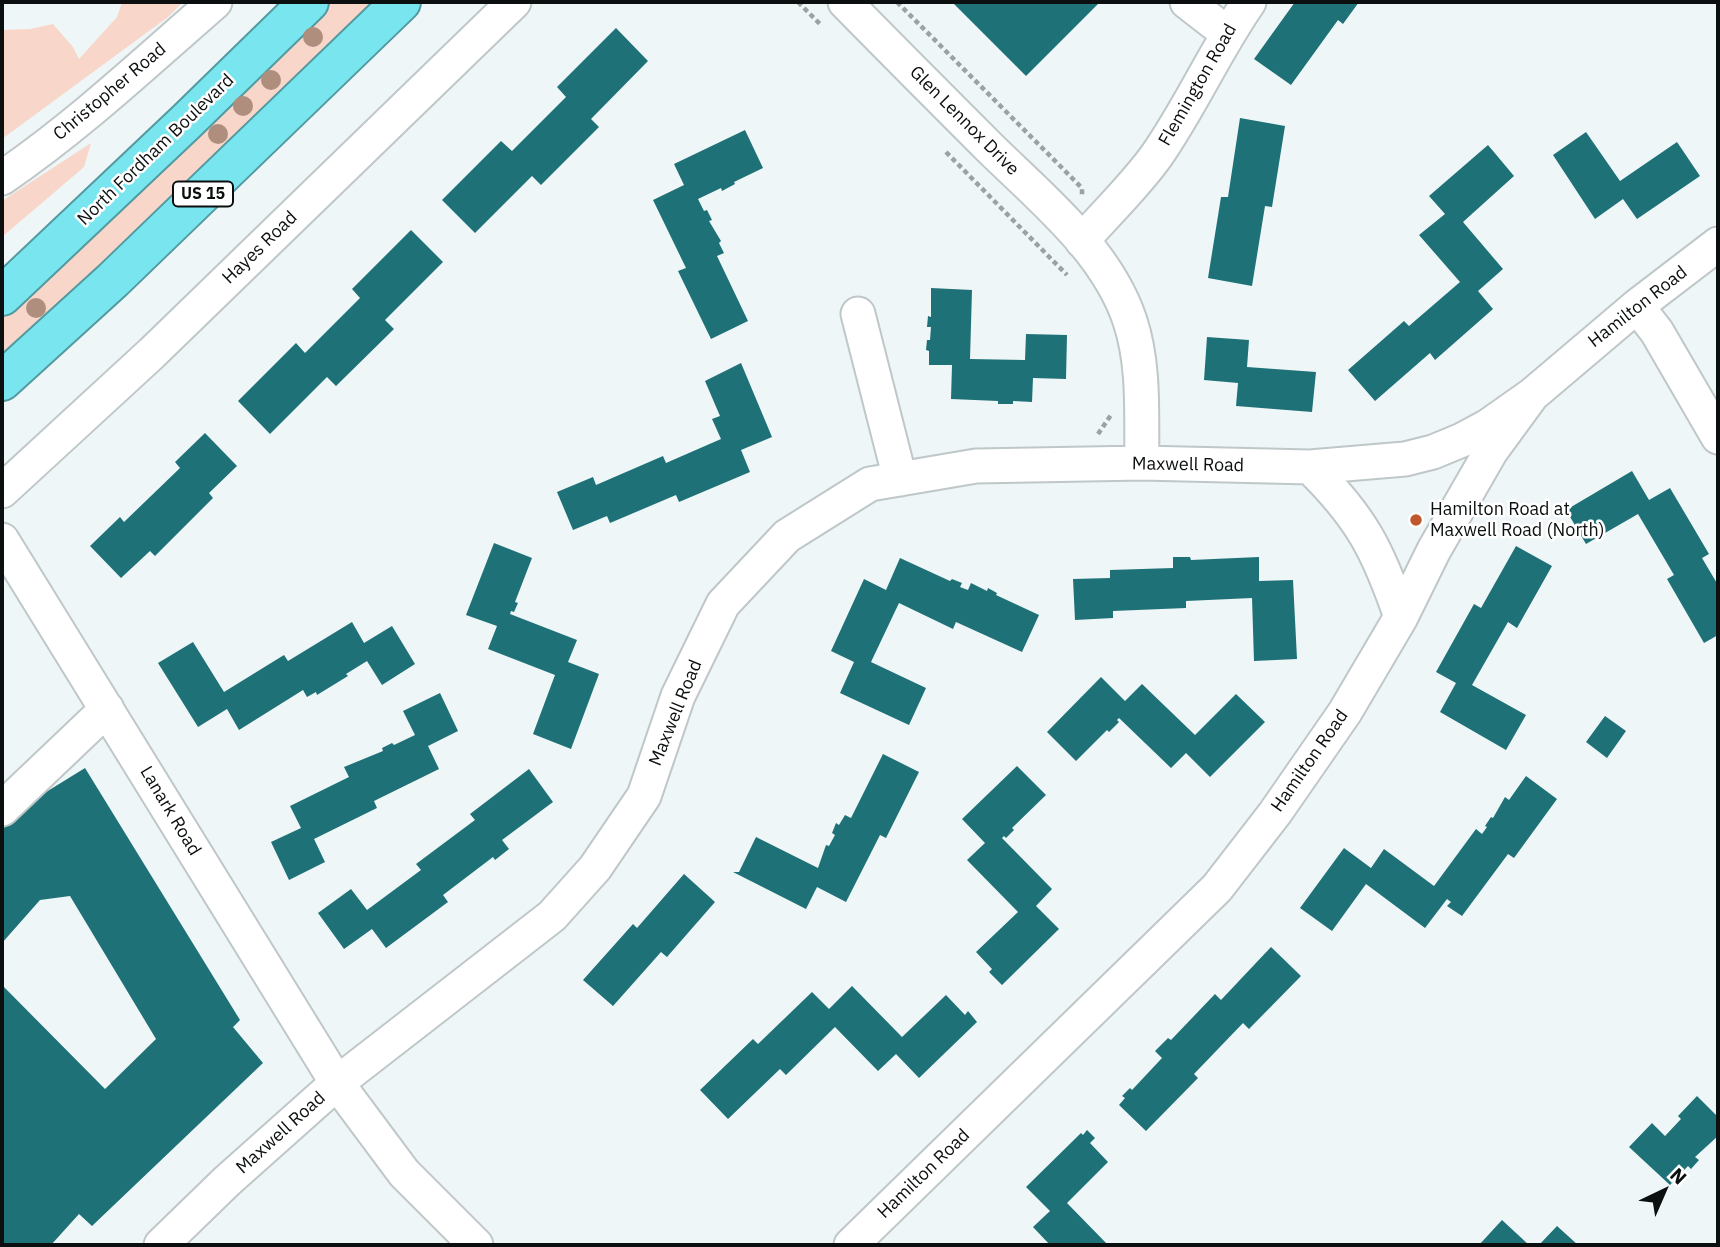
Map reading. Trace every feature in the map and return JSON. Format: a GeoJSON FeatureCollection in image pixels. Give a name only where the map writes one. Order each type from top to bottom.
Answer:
{"type":"FeatureCollection","features":[{"type":"Feature","properties":{"kind":"highway","name":"North Fordham Boulevard"},"geometry":{"type":"LineString","coordinates":[[2,296],[127,180],[309,2]]}},
{"type":"Feature","properties":{"kind":"highway","name":"US 15"},"geometry":{"type":"LineString","coordinates":[[2,381],[142,253],[401,2]]}},
{"type":"Feature","properties":{"kind":"street","name":"Christopher Road"},"geometry":{"type":"LineString","coordinates":[[2,178],[106,99],[215,2]]}},
{"type":"Feature","properties":{"kind":"street","name":"Hayes Road"},"geometry":{"type":"LineString","coordinates":[[2,491],[152,353],[514,2]]}},
{"type":"Feature","properties":{"kind":"street","name":"Glen Lennox Drive"},"geometry":{"type":"LineString","coordinates":[[845,2],[1082,241]]}},
{"type":"Feature","properties":{"kind":"street"},"geometry":{"type":"LineString","coordinates":[[1187,2],[1227,33]]}},
{"type":"Feature","properties":{"kind":"street","name":"Flemington Road"},"geometry":{"type":"LineString","coordinates":[[1082,241],[1155,158],[1184,114],[1227,33],[1249,2]]}},
{"type":"Feature","properties":{"kind":"street"},"geometry":{"type":"LineString","coordinates":[[1082,241],[1117,290],[1130,321],[1139,362],[1142,463]]}},
{"type":"Feature","properties":{"kind":"street","name":"Hamilton Road"},"geometry":{"type":"LineString","coordinates":[[851,1245],[1217,888],[1275,813],[1345,712],[1401,617],[1434,550],[1491,451],[1532,395],[1637,306],[1718,244]]}},
{"type":"Feature","properties":{"kind":"street"},"geometry":{"type":"LineString","coordinates":[[1637,306],[1657,332],[1718,437]]}},
{"type":"Feature","properties":{"kind":"street"},"geometry":{"type":"LineString","coordinates":[[858,314],[900,479]]}},
{"type":"Feature","properties":{"kind":"street","name":"Maxwell Road"},"geometry":{"type":"LineString","coordinates":[[161,1245],[227,1181],[337,1083],[552,916],[596,868],[644,796],[678,696],[723,604],[787,536],[870,484],[976,466],[1142,463],[1310,467],[1376,463],[1433,452],[1488,426],[1532,395]]}},
{"type":"Feature","properties":{"kind":"street"},"geometry":{"type":"LineString","coordinates":[[1310,467],[1349,508],[1363,529],[1381,562],[1401,617]]}},
{"type":"Feature","properties":{"kind":"street","name":"Lanark Road"},"geometry":{"type":"LineString","coordinates":[[2,540],[337,1083],[404,1173],[476,1245]]}},
{"type":"Feature","properties":{"kind":"street"},"geometry":{"type":"LineString","coordinates":[[2,809],[107,709]]}},
{"type":"Feature","properties":{"kind":"path"},"geometry":{"type":"LineString","coordinates":[[798,2],[827,32]]}},
{"type":"Feature","properties":{"kind":"path"},"geometry":{"type":"LineString","coordinates":[[897,2],[1082,188],[1082,241]]}},
{"type":"Feature","properties":{"kind":"path"},"geometry":{"type":"LineString","coordinates":[[944,150],[1070,279]]}},
{"type":"Feature","properties":{"kind":"path"},"geometry":{"type":"LineString","coordinates":[[1098,434],[1114,405]]}},
{"type":"Feature","properties":{"kind":"shaded area"},"geometry":{"type":"Polygon","coordinates":[[[122,2],[183,2],[168,17],[2,139],[2,30],[30,29],[53,24],[73,47],[79,59],[117,17],[122,2]]]}},
{"type":"Feature","properties":{"kind":"shaded area"},"geometry":{"type":"Polygon","coordinates":[[[332,2],[376,2],[2,360],[2,318],[190,141],[332,2]]]}},
{"type":"Feature","properties":{"kind":"shaded area"},"geometry":{"type":"Polygon","coordinates":[[[91,143],[84,167],[2,237],[2,201],[91,143]]]}},
{"type":"Feature","properties":{"kind":"building"},"geometry":{"type":"Polygon","coordinates":[[[952,2],[1100,2],[1026,76],[952,2]]]}},
{"type":"Feature","properties":{"kind":"building"},"geometry":{"type":"Polygon","coordinates":[[[1295,2],[1359,2],[1343,24],[1338,20],[1291,85],[1254,59],[1295,2]]]}},
{"type":"Feature","properties":{"kind":"building"},"geometry":{"type":"Polygon","coordinates":[[[616,28],[648,61],[591,119],[599,127],[541,185],[532,176],[475,233],[442,200],[501,141],[512,151],[566,97],[557,87],[616,28]]]}},
{"type":"Feature","properties":{"kind":"building"},"geometry":{"type":"Polygon","coordinates":[[[1240,118],[1285,126],[1272,207],[1265,206],[1252,286],[1208,278],[1221,197],[1228,197],[1240,118]]]}},
{"type":"Feature","properties":{"kind":"building"},"geometry":{"type":"Polygon","coordinates":[[[745,130],[763,168],[722,191],[721,188],[698,199],[704,211],[707,210],[712,220],[709,221],[721,241],[719,243],[724,253],[717,256],[748,321],[711,339],[678,271],[686,268],[653,200],[684,185],[674,164],[745,130]]]}},
{"type":"Feature","properties":{"kind":"building"},"geometry":{"type":"Polygon","coordinates":[[[1586,132],[1620,181],[1677,142],[1700,176],[1637,219],[1623,199],[1595,219],[1553,155],[1586,132]]]}},
{"type":"Feature","properties":{"kind":"building"},"geometry":{"type":"Polygon","coordinates":[[[1488,145],[1514,176],[1463,222],[1503,269],[1478,291],[1493,309],[1435,360],[1430,353],[1375,401],[1348,370],[1404,321],[1409,326],[1460,282],[1419,235],[1445,214],[1429,196],[1488,145]]]}},
{"type":"Feature","properties":{"kind":"building"},"geometry":{"type":"Polygon","coordinates":[[[411,230],[443,262],[385,320],[394,329],[336,386],[327,377],[270,434],[238,401],[296,343],[305,353],[360,298],[352,289],[411,230]]]}},
{"type":"Feature","properties":{"kind":"building"},"geometry":{"type":"Polygon","coordinates":[[[931,288],[972,290],[970,359],[1025,360],[1026,334],[1067,335],[1066,379],[1033,378],[1032,402],[1013,401],[1013,404],[998,404],[998,401],[951,399],[952,365],[929,365],[929,351],[926,350],[927,340],[930,340],[931,327],[927,327],[928,316],[931,317],[931,288]]]}},
{"type":"Feature","properties":{"kind":"building"},"geometry":{"type":"Polygon","coordinates":[[[1207,337],[1249,340],[1247,367],[1316,372],[1312,412],[1236,406],[1238,383],[1204,380],[1207,337]]]}},
{"type":"Feature","properties":{"kind":"building"},"geometry":{"type":"Polygon","coordinates":[[[741,363],[772,437],[741,450],[750,472],[679,502],[676,495],[610,523],[607,516],[573,530],[557,492],[593,477],[596,485],[663,456],[666,463],[721,439],[712,419],[720,416],[705,381],[741,363]]]}},
{"type":"Feature","properties":{"kind":"building"},"geometry":{"type":"Polygon","coordinates":[[[205,433],[237,466],[209,493],[213,498],[155,556],[150,551],[121,578],[90,546],[120,517],[124,522],[180,468],[175,462],[205,433]]]}},
{"type":"Feature","properties":{"kind":"building"},"geometry":{"type":"Polygon","coordinates":[[[1632,471],[1649,500],[1670,488],[1709,554],[1702,558],[1718,585],[1718,635],[1704,643],[1667,579],[1674,575],[1638,514],[1586,544],[1566,510],[1632,471]]]}},
{"type":"Feature","properties":{"kind":"building"},"geometry":{"type":"Polygon","coordinates":[[[494,543],[532,558],[515,602],[518,603],[510,614],[577,640],[568,662],[599,674],[571,749],[533,734],[555,675],[488,649],[497,626],[466,615],[494,543]]]}},
{"type":"Feature","properties":{"kind":"building"},"geometry":{"type":"Polygon","coordinates":[[[1516,546],[1552,566],[1517,628],[1508,622],[1472,685],[1526,715],[1506,750],[1440,712],[1456,683],[1436,672],[1474,604],[1481,608],[1516,546]]]}},
{"type":"Feature","properties":{"kind":"building"},"geometry":{"type":"Polygon","coordinates":[[[1173,557],[1190,557],[1191,560],[1259,557],[1259,581],[1293,580],[1297,659],[1254,661],[1252,598],[1186,601],[1186,608],[1113,611],[1113,618],[1075,620],[1073,579],[1110,578],[1110,570],[1173,568],[1173,557]]]}},
{"type":"Feature","properties":{"kind":"building"},"geometry":{"type":"Polygon","coordinates":[[[900,558],[950,581],[952,579],[962,583],[960,587],[968,590],[971,583],[987,591],[988,588],[997,593],[996,595],[1039,615],[1022,652],[956,622],[953,629],[899,603],[871,662],[926,688],[909,725],[840,693],[854,662],[831,651],[864,579],[886,590],[900,558]]]}},
{"type":"Feature","properties":{"kind":"building"},"geometry":{"type":"Polygon","coordinates":[[[352,622],[364,643],[392,626],[415,664],[382,685],[367,661],[317,695],[316,692],[307,697],[303,690],[239,730],[227,709],[198,727],[158,663],[193,642],[224,692],[284,655],[288,661],[352,622]]]}},
{"type":"Feature","properties":{"kind":"building"},"geometry":{"type":"Polygon","coordinates":[[[1101,677],[1125,701],[1142,684],[1195,735],[1236,694],[1265,722],[1210,777],[1186,753],[1171,768],[1119,718],[1119,722],[1109,732],[1107,730],[1076,761],[1047,732],[1101,677]]]}},
{"type":"Feature","properties":{"kind":"building"},"geometry":{"type":"Polygon","coordinates":[[[440,693],[458,731],[428,746],[439,769],[374,801],[377,808],[314,839],[325,862],[289,880],[271,842],[301,828],[290,806],[349,777],[344,767],[383,751],[382,748],[392,743],[394,745],[415,735],[403,711],[440,693]]]}},
{"type":"Feature","properties":{"kind":"building"},"geometry":{"type":"Polygon","coordinates":[[[1605,716],[1626,731],[1607,758],[1586,742],[1605,716]]]}},
{"type":"Feature","properties":{"kind":"building"},"geometry":{"type":"Polygon","coordinates":[[[883,754],[919,772],[886,838],[880,835],[846,902],[817,887],[806,909],[733,872],[739,872],[756,837],[818,868],[826,845],[829,846],[835,835],[832,833],[836,823],[839,825],[845,815],[851,818],[883,754]]]}},
{"type":"Feature","properties":{"kind":"building"},"geometry":{"type":"Polygon","coordinates":[[[1017,766],[1046,795],[1012,828],[1014,830],[1006,838],[1002,838],[1052,889],[1036,906],[1059,929],[1002,985],[989,972],[992,969],[976,952],[1018,912],[967,860],[985,843],[962,819],[1017,766]]]}},
{"type":"Feature","properties":{"kind":"building"},"geometry":{"type":"Polygon","coordinates":[[[85,768],[240,1020],[233,1027],[263,1063],[92,1226],[79,1214],[51,1245],[2,1245],[2,985],[105,1089],[156,1039],[70,896],[40,900],[2,943],[2,830],[25,805],[85,768]]]}},
{"type":"Feature","properties":{"kind":"building"},"geometry":{"type":"Polygon","coordinates":[[[529,769],[553,802],[502,840],[509,849],[495,860],[493,857],[443,895],[448,902],[386,948],[372,929],[344,949],[318,913],[351,889],[367,910],[421,870],[416,864],[475,820],[470,814],[529,769]]]}},
{"type":"Feature","properties":{"kind":"building"},"geometry":{"type":"Polygon","coordinates":[[[1526,776],[1557,799],[1514,858],[1508,854],[1462,916],[1447,906],[1451,902],[1447,899],[1425,928],[1366,884],[1332,931],[1300,908],[1344,848],[1371,868],[1384,849],[1434,886],[1476,829],[1482,834],[1505,797],[1509,800],[1526,776]]]}},
{"type":"Feature","properties":{"kind":"building"},"geometry":{"type":"Polygon","coordinates":[[[684,874],[715,902],[667,957],[661,952],[613,1006],[583,980],[633,924],[637,928],[684,874]]]}},
{"type":"Feature","properties":{"kind":"building"},"geometry":{"type":"Polygon","coordinates":[[[1271,947],[1301,976],[1249,1029],[1243,1023],[1194,1074],[1198,1078],[1146,1131],[1119,1105],[1125,1098],[1122,1096],[1130,1088],[1132,1090],[1162,1058],[1155,1051],[1168,1038],[1171,1040],[1215,994],[1221,1000],[1271,947]]]}},
{"type":"Feature","properties":{"kind":"building"},"geometry":{"type":"Polygon","coordinates":[[[852,986],[902,1037],[946,995],[965,1015],[968,1011],[977,1022],[919,1078],[896,1054],[878,1071],[835,1027],[786,1075],[780,1069],[728,1119],[700,1090],[753,1039],[758,1044],[812,992],[829,1009],[852,986]]]}},
{"type":"Feature","properties":{"kind":"building"},"geometry":{"type":"Polygon","coordinates":[[[1697,1096],[1718,1117],[1718,1136],[1695,1157],[1699,1160],[1691,1169],[1688,1166],[1670,1185],[1629,1147],[1652,1123],[1665,1136],[1681,1119],[1678,1116],[1697,1096]]]}},
{"type":"Feature","properties":{"kind":"building"},"geometry":{"type":"Polygon","coordinates":[[[1087,1130],[1095,1138],[1090,1143],[1108,1162],[1067,1203],[1108,1245],[1050,1245],[1033,1227],[1050,1211],[1026,1187],[1087,1130]]]}},
{"type":"Feature","properties":{"kind":"building"},"geometry":{"type":"Polygon","coordinates":[[[1502,1220],[1529,1245],[1479,1245],[1502,1220]]]}},
{"type":"Feature","properties":{"kind":"building"},"geometry":{"type":"Polygon","coordinates":[[[1557,1226],[1578,1245],[1539,1245],[1557,1226]]]}},
{"type":"Feature","properties":{"kind":"place","name":"Hamilton Road at Maxwell Road (North)"},"geometry":{"type":"Point","coordinates":[1416,520]}}]}
